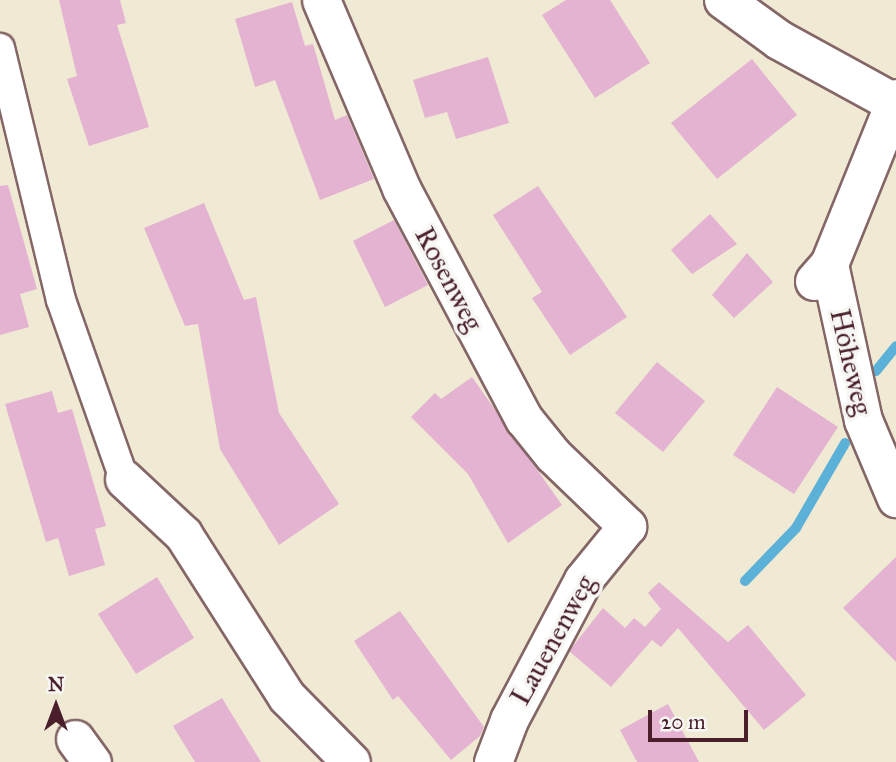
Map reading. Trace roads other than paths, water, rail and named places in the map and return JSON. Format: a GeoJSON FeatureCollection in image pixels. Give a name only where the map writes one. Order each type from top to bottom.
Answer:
{"type":"FeatureCollection","features":[{"type":"Feature","properties":{"kind":"street","name":"Rosenweg"},"geometry":{"type":"LineString","coordinates":[[321,0],[401,188],[524,419],[553,455],[627,526]]}},
{"type":"Feature","properties":{"kind":"street"},"geometry":{"type":"LineString","coordinates":[[724,0],[779,40],[895,102]]}},
{"type":"Feature","properties":{"kind":"street"},"geometry":{"type":"LineString","coordinates":[[0,48],[61,300],[124,479],[183,534],[287,696],[351,762]]}},
{"type":"Feature","properties":{"kind":"street","name":"Höheweg"},"geometry":{"type":"LineString","coordinates":[[895,102],[819,277],[863,420],[896,498]]}},
{"type":"Feature","properties":{"kind":"street","name":"Lauenenweg"},"geometry":{"type":"LineString","coordinates":[[493,762],[509,720],[583,580],[627,526]]}},
{"type":"Feature","properties":{"kind":"waterway"},"geometry":{"type":"LineString","coordinates":[[876,371],[896,346]]}},
{"type":"Feature","properties":{"kind":"waterway"},"geometry":{"type":"LineString","coordinates":[[745,581],[796,528],[845,443]]}}]}
